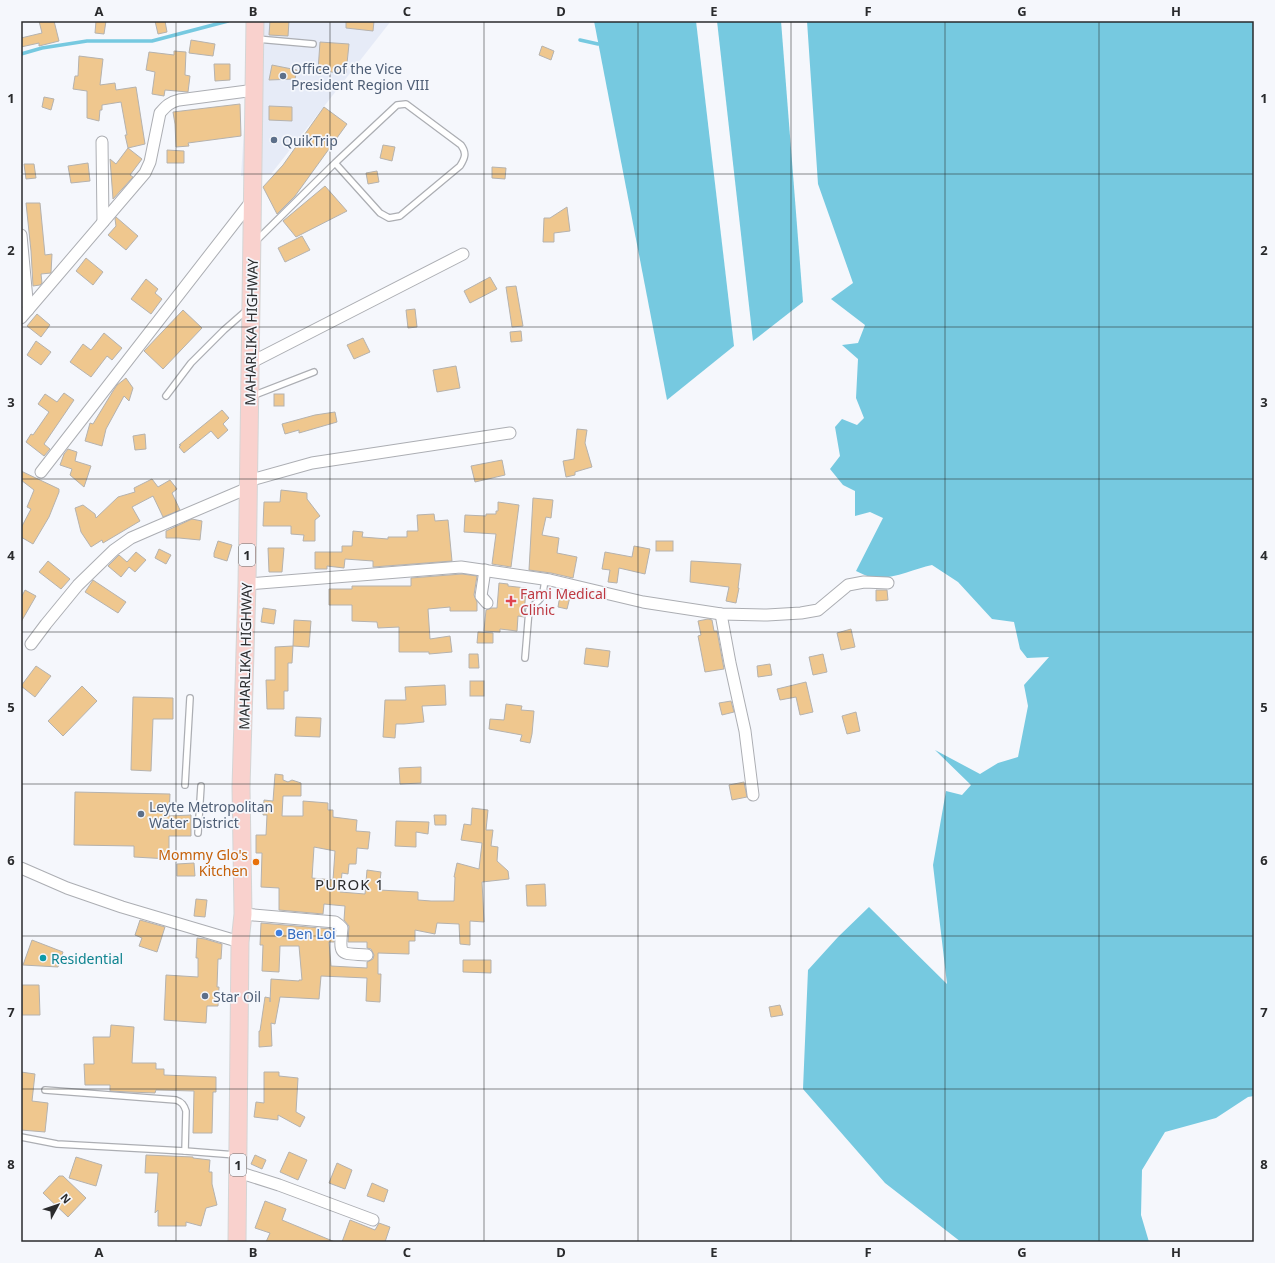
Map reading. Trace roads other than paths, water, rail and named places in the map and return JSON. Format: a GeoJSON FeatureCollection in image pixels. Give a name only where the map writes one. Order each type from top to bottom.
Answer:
{"type":"FeatureCollection","features":[{"type":"Feature","properties":{"kind":"main road","name":"MAHARLIKA HIGHWAY"},"geometry":{"type":"LineString","coordinates":[[237,1242],[240,942],[243,914],[242,787],[247,584],[255,21]]}},
{"type":"Feature","properties":{"kind":"street"},"geometry":{"type":"LineString","coordinates":[[25,314],[145,173],[149,165],[160,113],[165,107],[171,102],[179,100],[255,90]]}},
{"type":"Feature","properties":{"kind":"street"},"geometry":{"type":"LineString","coordinates":[[102,142],[103,222]]}},
{"type":"Feature","properties":{"kind":"street"},"geometry":{"type":"LineString","coordinates":[[41,472],[253,200]]}},
{"type":"Feature","properties":{"kind":"street"},"geometry":{"type":"LineString","coordinates":[[21,235],[25,314]]}},
{"type":"Feature","properties":{"kind":"street"},"geometry":{"type":"LineString","coordinates":[[250,363],[463,254]]}},
{"type":"Feature","properties":{"kind":"street"},"geometry":{"type":"LineString","coordinates":[[31,644],[78,585],[114,550],[131,538],[248,485],[312,463],[510,433]]}},
{"type":"Feature","properties":{"kind":"street"},"geometry":{"type":"LineString","coordinates":[[247,584],[461,567],[545,579],[643,602],[721,614],[767,615],[801,613],[818,610],[848,585],[864,582],[888,583]]}},
{"type":"Feature","properties":{"kind":"street"},"geometry":{"type":"LineString","coordinates":[[485,570],[481,596],[487,603]]}},
{"type":"Feature","properties":{"kind":"street"},"geometry":{"type":"LineString","coordinates":[[721,614],[744,732],[753,795]]}},
{"type":"Feature","properties":{"kind":"street"},"geometry":{"type":"LineString","coordinates":[[21,868],[67,888],[122,907],[240,942]]}},
{"type":"Feature","properties":{"kind":"street"},"geometry":{"type":"LineString","coordinates":[[243,914],[335,922],[342,928],[340,947],[342,951],[346,953],[367,955]]}},
{"type":"Feature","properties":{"kind":"street"},"geometry":{"type":"LineString","coordinates":[[238,1164],[279,1185],[373,1220]]}},
{"type":"Feature","properties":{"kind":"lane"},"geometry":{"type":"LineString","coordinates":[[255,39],[313,44]]}},
{"type":"Feature","properties":{"kind":"lane"},"geometry":{"type":"LineString","coordinates":[[252,245],[335,163],[397,105],[406,104],[462,145],[465,156],[460,166],[400,216],[389,218],[380,213],[335,163]]}},
{"type":"Feature","properties":{"kind":"lane"},"geometry":{"type":"LineString","coordinates":[[166,396],[190,363],[251,306]]}},
{"type":"Feature","properties":{"kind":"lane"},"geometry":{"type":"LineString","coordinates":[[250,397],[314,372]]}},
{"type":"Feature","properties":{"kind":"lane"},"geometry":{"type":"LineString","coordinates":[[525,658],[528,610],[540,599],[543,594],[545,579]]}},
{"type":"Feature","properties":{"kind":"lane"},"geometry":{"type":"LineString","coordinates":[[185,785],[190,698]]}},
{"type":"Feature","properties":{"kind":"lane"},"geometry":{"type":"LineString","coordinates":[[198,833],[201,786]]}},
{"type":"Feature","properties":{"kind":"lane"},"geometry":{"type":"LineString","coordinates":[[45,1090],[180,1101],[184,1105],[186,1111],[184,1151]]}},
{"type":"Feature","properties":{"kind":"lane"},"geometry":{"type":"LineString","coordinates":[[21,1137],[57,1144],[184,1151],[238,1164]]}},
{"type":"Feature","properties":{"kind":"water"},"geometry":{"type":"Polygon","coordinates":[[[594,21],[696,21],[734,346],[667,400],[594,21]]]}},
{"type":"Feature","properties":{"kind":"water"},"geometry":{"type":"Polygon","coordinates":[[[717,21],[781,21],[803,302],[753,341],[717,21]]]}},
{"type":"Feature","properties":{"kind":"water"},"geometry":{"type":"Polygon","coordinates":[[[807,21],[1254,21],[1254,1096],[1248,1097],[1216,1118],[1165,1132],[1142,1170],[1141,1215],[1149,1242],[961,1242],[885,1183],[803,1089],[808,970],[838,937],[869,907],[947,984],[933,865],[946,791],[962,795],[971,785],[935,750],[980,774],[998,763],[1018,757],[1028,706],[1024,685],[1049,657],[1027,658],[1020,649],[1014,622],[992,619],[958,582],[932,565],[894,576],[878,578],[856,571],[883,518],[870,512],[855,516],[855,491],[843,485],[830,469],[840,456],[835,427],[842,419],[857,425],[864,418],[856,398],[858,359],[842,345],[858,343],[865,325],[831,299],[853,283],[818,184],[807,21]]]}},
{"type":"Feature","properties":{"kind":"waterway"},"geometry":{"type":"LineString","coordinates":[[21,54],[42,48],[87,41],[152,41],[228,21]]}},
{"type":"Feature","properties":{"kind":"waterway"},"geometry":{"type":"LineString","coordinates":[[580,40],[598,44]]}},
{"type":"Feature","properties":{"kind":"place","name":"Office of the Vice President Region VIII"},"geometry":{"type":"Point","coordinates":[283,76]}},
{"type":"Feature","properties":{"kind":"place","name":"QuikTrip"},"geometry":{"type":"Point","coordinates":[274,140]}},
{"type":"Feature","properties":{"kind":"place","name":"Fami Medical Clinic"},"geometry":{"type":"Point","coordinates":[511,601]}},
{"type":"Feature","properties":{"kind":"place","name":"Leyte Metropolitan Water District"},"geometry":{"type":"Point","coordinates":[141,814]}},
{"type":"Feature","properties":{"kind":"place","name":"Mommy Glo's Kitchen"},"geometry":{"type":"Point","coordinates":[256,862]}},
{"type":"Feature","properties":{"kind":"place","name":"Ben Loi"},"geometry":{"type":"Point","coordinates":[279,933]}},
{"type":"Feature","properties":{"kind":"place","name":"Residential"},"geometry":{"type":"Point","coordinates":[43,958]}},
{"type":"Feature","properties":{"kind":"place","name":"Star Oil"},"geometry":{"type":"Point","coordinates":[205,996]}},
{"type":"Feature","properties":{"kind":"district","name":"PUROK 1"},"geometry":{"type":"Point","coordinates":[350,884]}}]}
